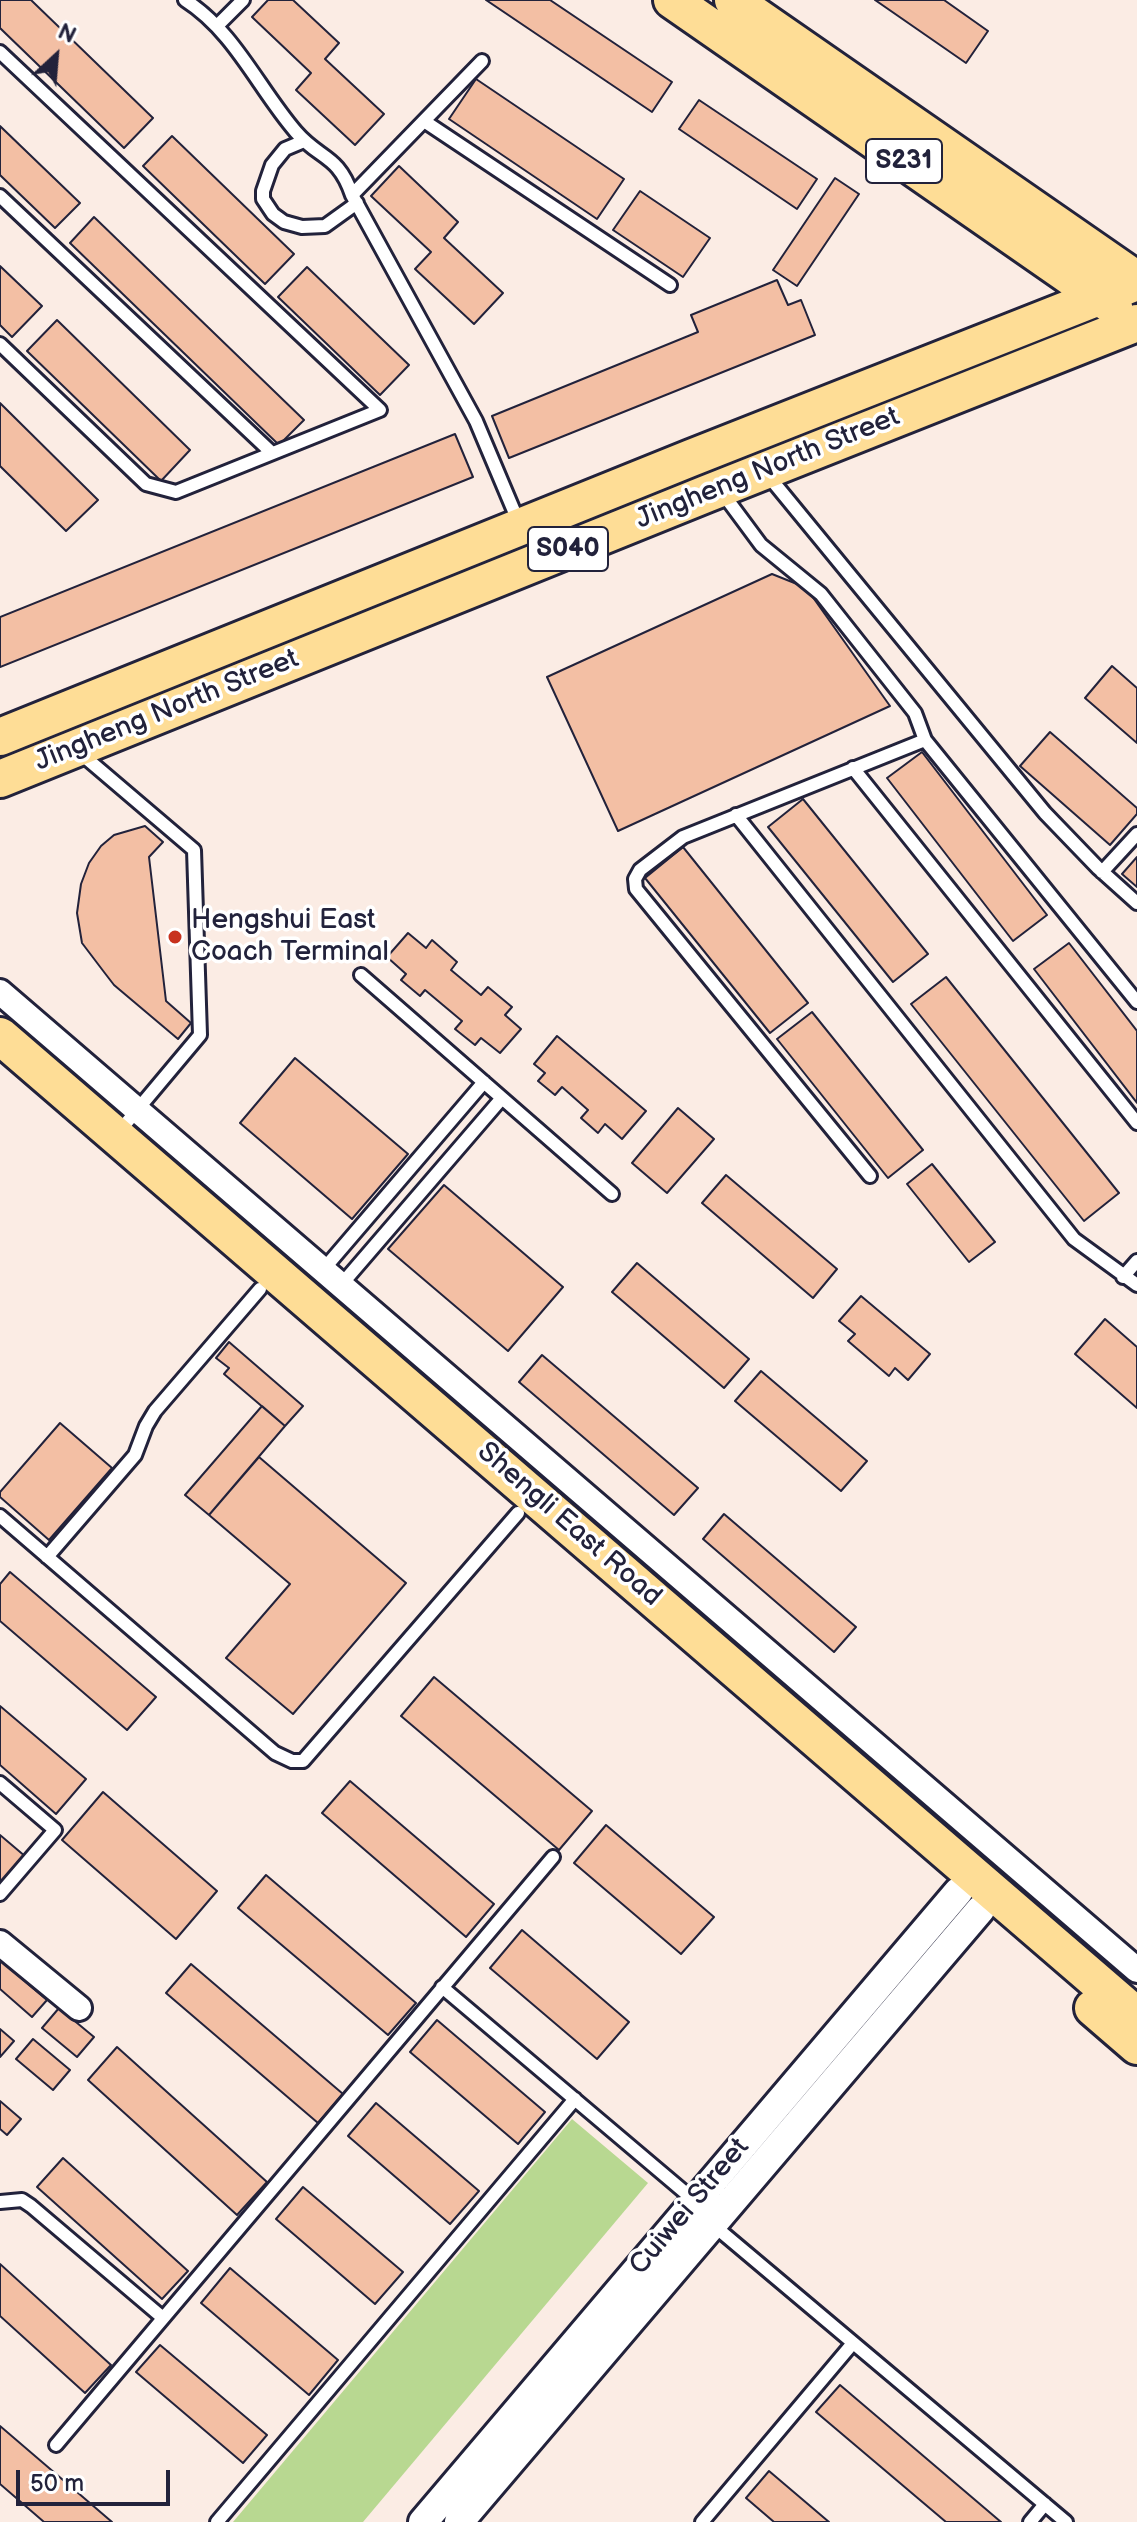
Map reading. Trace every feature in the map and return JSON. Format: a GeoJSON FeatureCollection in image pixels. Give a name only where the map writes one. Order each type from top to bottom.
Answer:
{"type":"FeatureCollection","features":[{"type":"Feature","properties":{"kind":"main road","name":"S231"},"geometry":{"type":"LineString","coordinates":[[672,0],[1137,323]]}},
{"type":"Feature","properties":{"kind":"main road","name":"S231"},"geometry":{"type":"LineString","coordinates":[[733,0],[1137,281]]}},
{"type":"Feature","properties":{"kind":"main road","name":"Jingheng North Street"},"geometry":{"type":"LineString","coordinates":[[0,737],[1137,281]]}},
{"type":"Feature","properties":{"kind":"main road","name":"Jingheng North Street"},"geometry":{"type":"LineString","coordinates":[[0,779],[1137,323]]}},
{"type":"Feature","properties":{"kind":"main road","name":"Shengli East Road"},"geometry":{"type":"LineString","coordinates":[[0,1036],[126,1122],[1137,2016]]}},
{"type":"Feature","properties":{"kind":"main road","name":"Shengli East Road"},"geometry":{"type":"LineString","coordinates":[[0,1068],[1137,2046]]}},
{"type":"Feature","properties":{"kind":"street"},"geometry":{"type":"LineString","coordinates":[[0,992],[126,1122],[332,1278],[1137,1970]]}},
{"type":"Feature","properties":{"kind":"street","name":"Cuiwei Street"},"geometry":{"type":"LineString","coordinates":[[423,2522],[695,2201],[969,1901]]}},
{"type":"Feature","properties":{"kind":"street","name":"Cuiwei Street"},"geometry":{"type":"LineString","coordinates":[[459,2522],[712,2224],[969,1901]]}},
{"type":"Feature","properties":{"kind":"street"},"geometry":{"type":"LineString","coordinates":[[0,1943],[79,2008]]}},
{"type":"Feature","properties":{"kind":"lane"},"geometry":{"type":"LineString","coordinates":[[185,0],[217,26],[304,141],[326,155],[345,174],[355,199],[476,421],[520,527]]}},
{"type":"Feature","properties":{"kind":"lane"},"geometry":{"type":"LineString","coordinates":[[217,26],[243,0]]}},
{"type":"Feature","properties":{"kind":"lane"},"geometry":{"type":"LineString","coordinates":[[0,52],[380,410],[176,492],[146,484],[0,344]]}},
{"type":"Feature","properties":{"kind":"lane"},"geometry":{"type":"LineString","coordinates":[[304,141],[285,149],[272,165],[263,199],[273,214],[284,222],[302,227],[325,226],[355,199],[482,61]]}},
{"type":"Feature","properties":{"kind":"lane"},"geometry":{"type":"LineString","coordinates":[[424,121],[670,285]]}},
{"type":"Feature","properties":{"kind":"lane"},"geometry":{"type":"LineString","coordinates":[[0,196],[272,453]]}},
{"type":"Feature","properties":{"kind":"lane"},"geometry":{"type":"LineString","coordinates":[[764,471],[1045,813],[1137,903]]}},
{"type":"Feature","properties":{"kind":"lane"},"geometry":{"type":"LineString","coordinates":[[720,488],[761,545],[821,594],[915,713],[925,740],[1137,1002]]}},
{"type":"Feature","properties":{"kind":"lane"},"geometry":{"type":"LineString","coordinates":[[870,1176],[636,889],[635,879],[640,870],[683,837],[925,740]]}},
{"type":"Feature","properties":{"kind":"lane"},"geometry":{"type":"LineString","coordinates":[[73,748],[194,850],[200,1035],[126,1122]]}},
{"type":"Feature","properties":{"kind":"lane"},"geometry":{"type":"LineString","coordinates":[[853,768],[1137,1123]]}},
{"type":"Feature","properties":{"kind":"lane"},"geometry":{"type":"LineString","coordinates":[[736,815],[1074,1239],[1137,1285]]}},
{"type":"Feature","properties":{"kind":"lane"},"geometry":{"type":"LineString","coordinates":[[1102,872],[1137,834]]}},
{"type":"Feature","properties":{"kind":"lane"},"geometry":{"type":"LineString","coordinates":[[361,975],[612,1194]]}},
{"type":"Feature","properties":{"kind":"lane"},"geometry":{"type":"LineString","coordinates":[[332,1278],[484,1082]]}},
{"type":"Feature","properties":{"kind":"lane"},"geometry":{"type":"LineString","coordinates":[[332,1278],[502,1098]]}},
{"type":"Feature","properties":{"kind":"lane"},"geometry":{"type":"LineString","coordinates":[[1123,1277],[1137,1261]]}},
{"type":"Feature","properties":{"kind":"lane"},"geometry":{"type":"LineString","coordinates":[[47,1557],[135,1455],[155,1411],[260,1289]]}},
{"type":"Feature","properties":{"kind":"lane"},"geometry":{"type":"LineString","coordinates":[[0,1516],[275,1753],[292,1761],[303,1761],[518,1513]]}},
{"type":"Feature","properties":{"kind":"lane"},"geometry":{"type":"LineString","coordinates":[[0,1783],[55,1830],[0,1894]]}},
{"type":"Feature","properties":{"kind":"lane"},"geometry":{"type":"LineString","coordinates":[[56,2445],[553,1857]]}},
{"type":"Feature","properties":{"kind":"lane"},"geometry":{"type":"LineString","coordinates":[[442,1987],[695,2201]]}},
{"type":"Feature","properties":{"kind":"lane"},"geometry":{"type":"LineString","coordinates":[[217,2522],[575,2099]]}},
{"type":"Feature","properties":{"kind":"lane"},"geometry":{"type":"LineString","coordinates":[[0,2202],[22,2200],[31,2206],[163,2318]]}},
{"type":"Feature","properties":{"kind":"lane"},"geometry":{"type":"LineString","coordinates":[[712,2224],[1066,2522]]}},
{"type":"Feature","properties":{"kind":"lane"},"geometry":{"type":"LineString","coordinates":[[702,2522],[853,2343]]}},
{"type":"Feature","properties":{"kind":"lane"},"geometry":{"type":"LineString","coordinates":[[1030,2522],[1045,2504]]}},
{"type":"Feature","properties":{"kind":"green space"},"geometry":{"type":"Polygon","coordinates":[[[572,2119],[648,2183],[363,2522],[233,2522],[572,2119]]]}},
{"type":"Feature","properties":{"kind":"building"},"geometry":{"type":"Polygon","coordinates":[[[0,0],[31,0],[153,118],[124,148],[0,28],[0,0]]]}},
{"type":"Feature","properties":{"kind":"building"},"geometry":{"type":"Polygon","coordinates":[[[268,0],[293,0],[339,43],[325,59],[384,114],[355,145],[296,90],[311,73],[252,17],[268,0]]]}},
{"type":"Feature","properties":{"kind":"building"},"geometry":{"type":"Polygon","coordinates":[[[486,0],[550,0],[672,82],[652,112],[486,0]]]}},
{"type":"Feature","properties":{"kind":"building"},"geometry":{"type":"Polygon","coordinates":[[[875,0],[944,0],[988,31],[966,63],[875,0]]]}},
{"type":"Feature","properties":{"kind":"building"},"geometry":{"type":"Polygon","coordinates":[[[476,79],[624,179],[597,219],[449,119],[476,79]]]}},
{"type":"Feature","properties":{"kind":"building"},"geometry":{"type":"Polygon","coordinates":[[[699,100],[817,179],[797,209],[679,129],[699,100]]]}},
{"type":"Feature","properties":{"kind":"building"},"geometry":{"type":"Polygon","coordinates":[[[0,126],[80,203],[55,228],[0,175],[0,126]]]}},
{"type":"Feature","properties":{"kind":"building"},"geometry":{"type":"Polygon","coordinates":[[[172,136],[294,254],[265,284],[143,166],[172,136]]]}},
{"type":"Feature","properties":{"kind":"building"},"geometry":{"type":"Polygon","coordinates":[[[399,166],[458,222],[444,238],[503,293],[474,324],[415,269],[431,252],[371,196],[399,166]]]}},
{"type":"Feature","properties":{"kind":"building"},"geometry":{"type":"Polygon","coordinates":[[[835,178],[859,194],[797,286],[773,270],[835,178]]]}},
{"type":"Feature","properties":{"kind":"building"},"geometry":{"type":"Polygon","coordinates":[[[640,191],[710,238],[683,277],[613,230],[640,191]]]}},
{"type":"Feature","properties":{"kind":"building"},"geometry":{"type":"Polygon","coordinates":[[[94,217],[304,420],[279,445],[70,243],[94,217]]]}},
{"type":"Feature","properties":{"kind":"building"},"geometry":{"type":"Polygon","coordinates":[[[0,266],[42,306],[12,337],[0,325],[0,266]]]}},
{"type":"Feature","properties":{"kind":"building"},"geometry":{"type":"Polygon","coordinates":[[[307,267],[409,365],[380,395],[278,297],[307,267]]]}},
{"type":"Feature","properties":{"kind":"building"},"geometry":{"type":"Polygon","coordinates":[[[777,280],[788,305],[801,300],[815,335],[509,458],[492,416],[698,332],[691,315],[777,280]]]}},
{"type":"Feature","properties":{"kind":"building"},"geometry":{"type":"Polygon","coordinates":[[[57,320],[190,450],[161,481],[27,351],[57,320]]]}},
{"type":"Feature","properties":{"kind":"building"},"geometry":{"type":"Polygon","coordinates":[[[0,403],[98,500],[66,531],[0,466],[0,403]]]}},
{"type":"Feature","properties":{"kind":"building"},"geometry":{"type":"Polygon","coordinates":[[[455,434],[473,477],[0,667],[0,617],[455,434]]]}},
{"type":"Feature","properties":{"kind":"building"},"geometry":{"type":"Polygon","coordinates":[[[772,574],[797,584],[812,596],[890,706],[618,831],[547,677],[772,574]]]}},
{"type":"Feature","properties":{"kind":"building"},"geometry":{"type":"Polygon","coordinates":[[[1112,666],[1137,688],[1137,743],[1085,698],[1112,666]]]}},
{"type":"Feature","properties":{"kind":"building"},"geometry":{"type":"Polygon","coordinates":[[[1050,732],[1137,808],[1137,814],[1110,845],[1020,766],[1050,732]]]}},
{"type":"Feature","properties":{"kind":"building"},"geometry":{"type":"Polygon","coordinates":[[[922,752],[1047,915],[1013,941],[887,778],[922,752]]]}},
{"type":"Feature","properties":{"kind":"building"},"geometry":{"type":"Polygon","coordinates":[[[803,799],[928,954],[893,982],[768,827],[803,799]]]}},
{"type":"Feature","properties":{"kind":"building"},"geometry":{"type":"Polygon","coordinates":[[[145,826],[163,842],[149,857],[166,1001],[191,1023],[178,1039],[114,985],[82,943],[77,913],[81,884],[89,863],[101,846],[114,835],[145,826]]]}},
{"type":"Feature","properties":{"kind":"building"},"geometry":{"type":"Polygon","coordinates":[[[683,847],[808,1003],[770,1033],[645,878],[683,847]]]}},
{"type":"Feature","properties":{"kind":"building"},"geometry":{"type":"Polygon","coordinates":[[[1137,857],[1137,887],[1122,874],[1137,857]]]}},
{"type":"Feature","properties":{"kind":"building"},"geometry":{"type":"Polygon","coordinates":[[[408,933],[426,948],[432,940],[457,962],[451,970],[481,995],[488,987],[512,1007],[505,1015],[521,1029],[500,1053],[481,1038],[475,1045],[455,1029],[462,1021],[425,990],[420,996],[401,980],[406,974],[387,957],[408,933]]]}},
{"type":"Feature","properties":{"kind":"building"},"geometry":{"type":"Polygon","coordinates":[[[1069,943],[1137,1031],[1137,1103],[1034,969],[1069,943]]]}},
{"type":"Feature","properties":{"kind":"building"},"geometry":{"type":"Polygon","coordinates":[[[946,977],[1119,1193],[1084,1221],[911,1004],[946,977]]]}},
{"type":"Feature","properties":{"kind":"building"},"geometry":{"type":"Polygon","coordinates":[[[812,1012],[923,1150],[888,1178],[777,1039],[812,1012]]]}},
{"type":"Feature","properties":{"kind":"building"},"geometry":{"type":"Polygon","coordinates":[[[557,1036],[646,1111],[622,1139],[605,1124],[598,1133],[581,1118],[588,1110],[562,1087],[555,1095],[538,1081],[545,1073],[534,1064],[557,1036]]]}},
{"type":"Feature","properties":{"kind":"building"},"geometry":{"type":"Polygon","coordinates":[[[295,1058],[408,1154],[352,1219],[240,1123],[295,1058]]]}},
{"type":"Feature","properties":{"kind":"building"},"geometry":{"type":"Polygon","coordinates":[[[678,1108],[714,1139],[667,1193],[632,1163],[678,1108]]]}},
{"type":"Feature","properties":{"kind":"building"},"geometry":{"type":"Polygon","coordinates":[[[932,1164],[995,1242],[969,1262],[907,1184],[932,1164]]]}},
{"type":"Feature","properties":{"kind":"building"},"geometry":{"type":"Polygon","coordinates":[[[726,1175],[837,1269],[813,1298],[702,1203],[726,1175]]]}},
{"type":"Feature","properties":{"kind":"building"},"geometry":{"type":"Polygon","coordinates":[[[444,1185],[563,1287],[508,1351],[388,1249],[444,1185]]]}},
{"type":"Feature","properties":{"kind":"building"},"geometry":{"type":"Polygon","coordinates":[[[637,1263],[749,1359],[724,1388],[612,1292],[637,1263]]]}},
{"type":"Feature","properties":{"kind":"building"},"geometry":{"type":"Polygon","coordinates":[[[861,1296],[930,1354],[908,1380],[895,1368],[889,1376],[848,1341],[855,1334],[839,1321],[861,1296]]]}},
{"type":"Feature","properties":{"kind":"building"},"geometry":{"type":"Polygon","coordinates":[[[1105,1319],[1137,1347],[1137,1408],[1075,1354],[1105,1319]]]}},
{"type":"Feature","properties":{"kind":"building"},"geometry":{"type":"Polygon","coordinates":[[[229,1342],[303,1406],[285,1426],[224,1374],[229,1368],[216,1358],[229,1342]]]}},
{"type":"Feature","properties":{"kind":"building"},"geometry":{"type":"Polygon","coordinates":[[[542,1355],[698,1488],[674,1515],[519,1382],[542,1355]]]}},
{"type":"Feature","properties":{"kind":"building"},"geometry":{"type":"Polygon","coordinates":[[[761,1371],[867,1461],[841,1491],[735,1401],[761,1371]]]}},
{"type":"Feature","properties":{"kind":"building"},"geometry":{"type":"Polygon","coordinates":[[[262,1406],[285,1426],[209,1515],[185,1495],[262,1406]]]}},
{"type":"Feature","properties":{"kind":"building"},"geometry":{"type":"Polygon","coordinates":[[[60,1423],[112,1468],[49,1540],[0,1497],[0,1492],[60,1423]]]}},
{"type":"Feature","properties":{"kind":"building"},"geometry":{"type":"Polygon","coordinates":[[[259,1457],[406,1583],[293,1714],[226,1658],[290,1584],[209,1515],[259,1457]]]}},
{"type":"Feature","properties":{"kind":"building"},"geometry":{"type":"Polygon","coordinates":[[[724,1514],[856,1627],[834,1652],[703,1539],[724,1514]]]}},
{"type":"Feature","properties":{"kind":"building"},"geometry":{"type":"Polygon","coordinates":[[[10,1572],[156,1697],[127,1730],[0,1621],[0,1584],[10,1572]]]}},
{"type":"Feature","properties":{"kind":"building"},"geometry":{"type":"Polygon","coordinates":[[[434,1677],[592,1811],[559,1850],[401,1716],[434,1677]]]}},
{"type":"Feature","properties":{"kind":"building"},"geometry":{"type":"Polygon","coordinates":[[[0,1706],[86,1779],[56,1814],[0,1765],[0,1706]]]}},
{"type":"Feature","properties":{"kind":"building"},"geometry":{"type":"Polygon","coordinates":[[[350,1781],[494,1904],[466,1937],[322,1813],[350,1781]]]}},
{"type":"Feature","properties":{"kind":"building"},"geometry":{"type":"Polygon","coordinates":[[[103,1792],[217,1891],[176,1939],[62,1840],[103,1792]]]}},
{"type":"Feature","properties":{"kind":"building"},"geometry":{"type":"Polygon","coordinates":[[[606,1825],[714,1917],[681,1954],[574,1863],[606,1825]]]}},
{"type":"Feature","properties":{"kind":"building"},"geometry":{"type":"Polygon","coordinates":[[[0,1835],[26,1857],[0,1887],[0,1835]]]}},
{"type":"Feature","properties":{"kind":"building"},"geometry":{"type":"Polygon","coordinates":[[[266,1875],[416,2003],[388,2035],[238,1908],[266,1875]]]}},
{"type":"Feature","properties":{"kind":"building"},"geometry":{"type":"Polygon","coordinates":[[[522,1930],[629,2022],[597,2059],[490,1968],[522,1930]]]}},
{"type":"Feature","properties":{"kind":"building"},"geometry":{"type":"Polygon","coordinates":[[[0,1960],[47,2000],[32,2017],[0,1989],[0,1960]]]}},
{"type":"Feature","properties":{"kind":"building"},"geometry":{"type":"Polygon","coordinates":[[[191,1964],[343,2094],[318,2123],[166,1993],[191,1964]]]}},
{"type":"Feature","properties":{"kind":"building"},"geometry":{"type":"Polygon","coordinates":[[[59,2008],[94,2037],[77,2057],[42,2028],[59,2008]]]}},
{"type":"Feature","properties":{"kind":"building"},"geometry":{"type":"Polygon","coordinates":[[[437,2020],[545,2112],[518,2144],[410,2052],[437,2020]]]}},
{"type":"Feature","properties":{"kind":"building"},"geometry":{"type":"Polygon","coordinates":[[[0,2029],[14,2041],[0,2057],[0,2029]]]}},
{"type":"Feature","properties":{"kind":"building"},"geometry":{"type":"Polygon","coordinates":[[[33,2039],[70,2070],[53,2090],[16,2059],[33,2039]]]}},
{"type":"Feature","properties":{"kind":"building"},"geometry":{"type":"Polygon","coordinates":[[[117,2047],[267,2182],[237,2215],[88,2080],[117,2047]]]}},
{"type":"Feature","properties":{"kind":"building"},"geometry":{"type":"Polygon","coordinates":[[[0,2101],[21,2119],[7,2135],[0,2129],[0,2101]]]}},
{"type":"Feature","properties":{"kind":"building"},"geometry":{"type":"Polygon","coordinates":[[[376,2103],[479,2191],[450,2224],[348,2136],[376,2103]]]}},
{"type":"Feature","properties":{"kind":"building"},"geometry":{"type":"Polygon","coordinates":[[[63,2158],[188,2271],[162,2299],[37,2187],[63,2158]]]}},
{"type":"Feature","properties":{"kind":"building"},"geometry":{"type":"Polygon","coordinates":[[[303,2187],[403,2272],[375,2304],[276,2219],[303,2187]]]}},
{"type":"Feature","properties":{"kind":"building"},"geometry":{"type":"Polygon","coordinates":[[[0,2264],[111,2365],[85,2393],[0,2316],[0,2264]]]}},
{"type":"Feature","properties":{"kind":"building"},"geometry":{"type":"Polygon","coordinates":[[[230,2268],[338,2360],[309,2395],[201,2303],[230,2268]]]}},
{"type":"Feature","properties":{"kind":"building"},"geometry":{"type":"Polygon","coordinates":[[[160,2345],[267,2435],[243,2463],[136,2372],[160,2345]]]}},
{"type":"Feature","properties":{"kind":"building"},"geometry":{"type":"Polygon","coordinates":[[[840,2385],[1001,2522],[946,2522],[816,2412],[840,2385]]]}},
{"type":"Feature","properties":{"kind":"building"},"geometry":{"type":"Polygon","coordinates":[[[0,2426],[112,2522],[44,2522],[0,2484],[0,2426]]]}},
{"type":"Feature","properties":{"kind":"building"},"geometry":{"type":"Polygon","coordinates":[[[769,2471],[829,2522],[774,2522],[746,2498],[769,2471]]]}},
{"type":"Feature","properties":{"kind":"place","name":"Hengshui East Coach Terminal"},"geometry":{"type":"Point","coordinates":[175,937]}}]}
